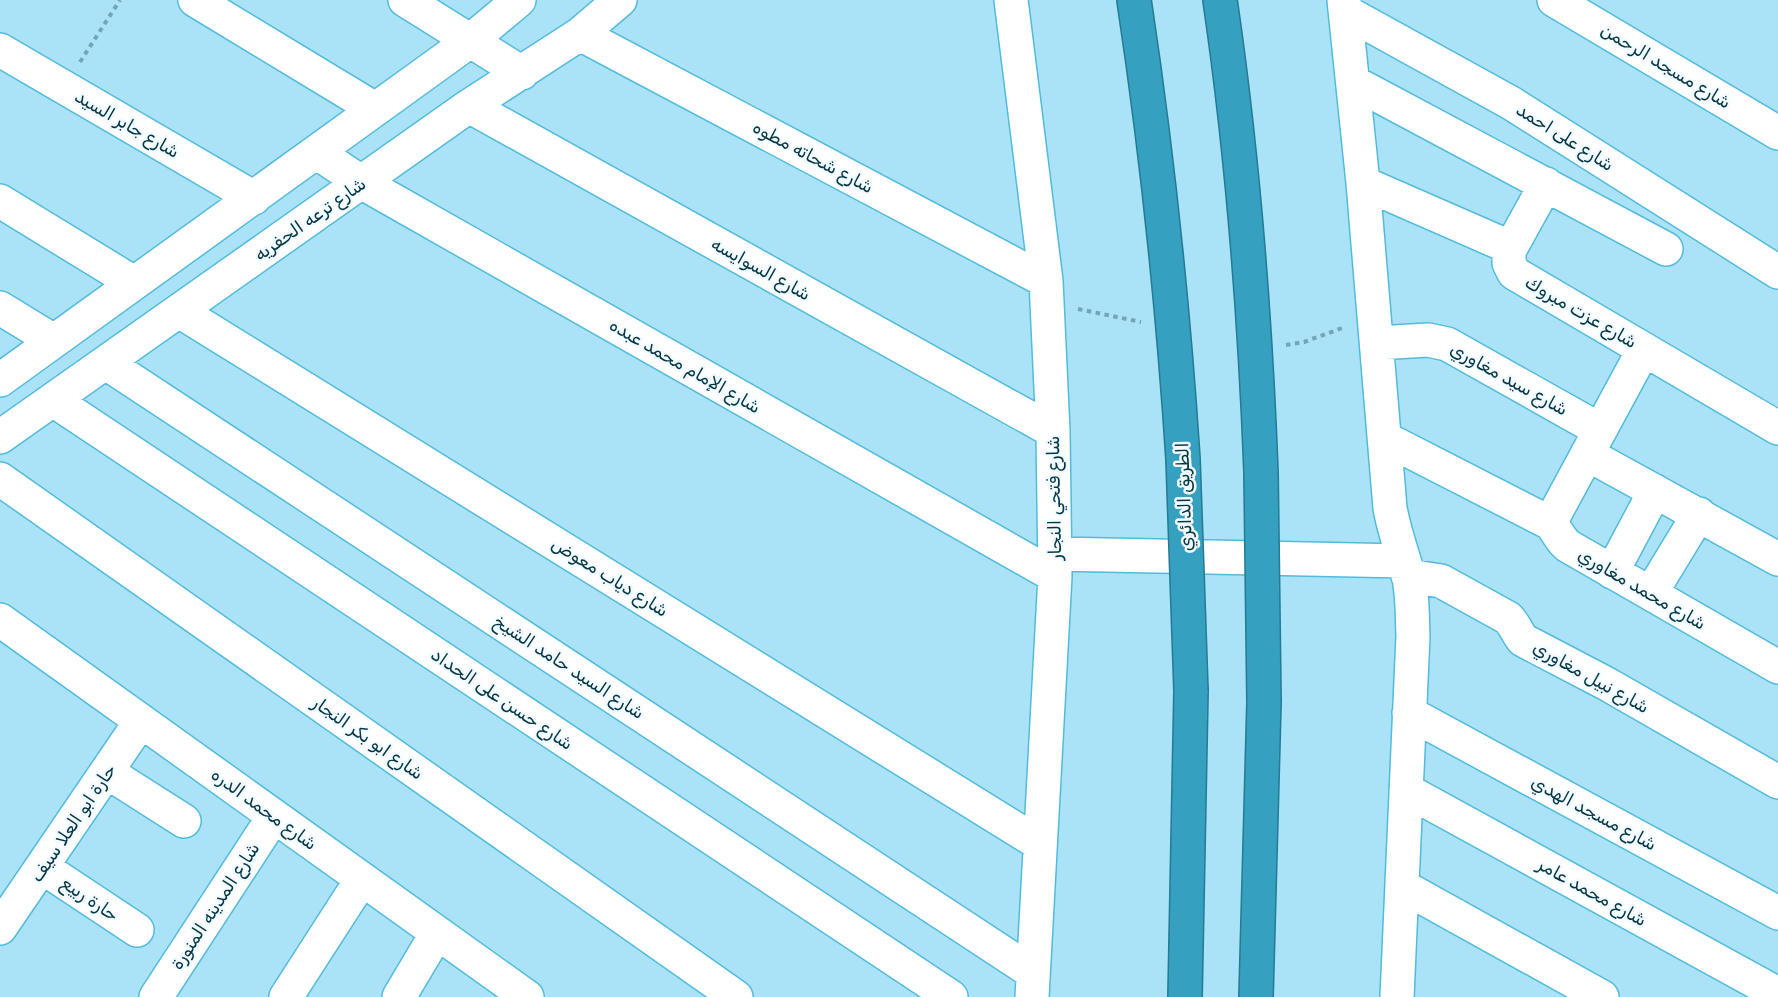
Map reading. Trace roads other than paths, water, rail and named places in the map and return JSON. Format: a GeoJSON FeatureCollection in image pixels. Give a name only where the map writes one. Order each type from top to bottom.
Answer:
{"type":"FeatureCollection","features":[{"type":"Feature","properties":{"kind":"highway","name":"الطريق الدائري"},"geometry":{"type":"LineString","coordinates":[[1134,0],[1162,204],[1183,459],[1191,691],[1185,997]]}},
{"type":"Feature","properties":{"kind":"highway"},"geometry":{"type":"LineString","coordinates":[[1220,0],[1246,204],[1256,349],[1261,472],[1264,702],[1256,997]]}},
{"type":"Feature","properties":{"kind":"street"},"geometry":{"type":"LineString","coordinates":[[195,0],[375,109]]}},
{"type":"Feature","properties":{"kind":"street"},"geometry":{"type":"LineString","coordinates":[[405,0],[522,73]]}},
{"type":"Feature","properties":{"kind":"street"},"geometry":{"type":"LineString","coordinates":[[0,380],[470,41],[519,0]]}},
{"type":"Feature","properties":{"kind":"street","name":"شارع ترعه الحفريه"},"geometry":{"type":"LineString","coordinates":[[0,437],[470,106],[580,34],[620,0]]}},
{"type":"Feature","properties":{"kind":"street","name":"شارع فتحي النجار"},"geometry":{"type":"LineString","coordinates":[[1011,0],[1046,281],[1053,431],[1055,565],[1032,985]]}},
{"type":"Feature","properties":{"kind":"street","name":"شارع مسجد الرحمن"},"geometry":{"type":"LineString","coordinates":[[1554,0],[1778,133]]}},
{"type":"Feature","properties":{"kind":"street"},"geometry":{"type":"LineString","coordinates":[[1345,6],[1363,183],[1365,333],[1386,439],[1390,508],[1406,569],[1412,603],[1397,997]]}},
{"type":"Feature","properties":{"kind":"street","name":"شارع على احمد"},"geometry":{"type":"LineString","coordinates":[[1345,6],[1511,103],[1778,272]]}},
{"type":"Feature","properties":{"kind":"street","name":"شارع شحاته مطوه"},"geometry":{"type":"LineString","coordinates":[[580,34],[1046,281]]}},
{"type":"Feature","properties":{"kind":"street","name":"شارع جابر السيد"},"geometry":{"type":"LineString","coordinates":[[0,50],[254,198]]}},
{"type":"Feature","properties":{"kind":"street"},"geometry":{"type":"LineString","coordinates":[[1353,82],[1666,249]]}},
{"type":"Feature","properties":{"kind":"street","name":"شارع السوايسه"},"geometry":{"type":"LineString","coordinates":[[470,106],[1053,431]]}},
{"type":"Feature","properties":{"kind":"street","name":"شارع الإمام محمد عبده"},"geometry":{"type":"LineString","coordinates":[[316,152],[362,182],[1055,565]]}},
{"type":"Feature","properties":{"kind":"street"},"geometry":{"type":"LineString","coordinates":[[1363,183],[1504,245],[1509,251],[1546,184]]}},
{"type":"Feature","properties":{"kind":"street"},"geometry":{"type":"LineString","coordinates":[[0,201],[135,284]]}},
{"type":"Feature","properties":{"kind":"street","name":"شارع عزت مبروك"},"geometry":{"type":"LineString","coordinates":[[1509,251],[1509,263],[1514,273],[1778,428]]}},
{"type":"Feature","properties":{"kind":"street"},"geometry":{"type":"LineString","coordinates":[[0,308],[54,341]]}},
{"type":"Feature","properties":{"kind":"street","name":"شارع دياب معوض"},"geometry":{"type":"LineString","coordinates":[[179,311],[1040,844]]}},
{"type":"Feature","properties":{"kind":"street","name":"شارع سيد مغاوري"},"geometry":{"type":"LineString","coordinates":[[1365,333],[1447,344],[1594,442],[1655,490],[1778,559]]}},
{"type":"Feature","properties":{"kind":"street"},"geometry":{"type":"LineString","coordinates":[[1550,523],[1644,349]]}},
{"type":"Feature","properties":{"kind":"street","name":"شارع السيد حامد الشيخ"},"geometry":{"type":"LineString","coordinates":[[106,363],[1032,985]]}},
{"type":"Feature","properties":{"kind":"street","name":"شارع حسن على الحداد"},"geometry":{"type":"LineString","coordinates":[[53,400],[951,997]]}},
{"type":"Feature","properties":{"kind":"street","name":"شارع محمد مغاوري"},"geometry":{"type":"LineString","coordinates":[[1386,439],[1550,523],[1568,546],[1778,667]]}},
{"type":"Feature","properties":{"kind":"street","name":"شارع ابو بكر النجار"},"geometry":{"type":"LineString","coordinates":[[0,479],[736,997]]}},
{"type":"Feature","properties":{"kind":"street"},"geometry":{"type":"LineString","coordinates":[[1612,572],[1655,490]]}},
{"type":"Feature","properties":{"kind":"street"},"geometry":{"type":"LineString","coordinates":[[1651,593],[1699,514]]}},
{"type":"Feature","properties":{"kind":"street","name":"شارع نبيل مغاوري"},"geometry":{"type":"LineString","coordinates":[[1055,565],[1406,569],[1441,581],[1508,618],[1523,640],[1607,684],[1778,782]]}},
{"type":"Feature","properties":{"kind":"street","name":"شارع محمد الدره"},"geometry":{"type":"LineString","coordinates":[[0,620],[527,997]]}},
{"type":"Feature","properties":{"kind":"street","name":"شارع مسجد الهدي"},"geometry":{"type":"LineString","coordinates":[[1409,713],[1778,913]]}},
{"type":"Feature","properties":{"kind":"street","name":"حارة ابو العلا سيف"},"geometry":{"type":"LineString","coordinates":[[2,926],[141,721]]}},
{"type":"Feature","properties":{"kind":"street"},"geometry":{"type":"LineString","coordinates":[[107,772],[184,821]]}},
{"type":"Feature","properties":{"kind":"street","name":"شارع محمد عامر"},"geometry":{"type":"LineString","coordinates":[[1406,790],[1778,994]]}},
{"type":"Feature","properties":{"kind":"street","name":"شارع المدينه المنورة"},"geometry":{"type":"LineString","coordinates":[[156,997],[274,816]]}},
{"type":"Feature","properties":{"kind":"street","name":"حارة ربيع"},"geometry":{"type":"LineString","coordinates":[[42,867],[137,930]]}},
{"type":"Feature","properties":{"kind":"street"},"geometry":{"type":"LineString","coordinates":[[286,997],[362,879]]}},
{"type":"Feature","properties":{"kind":"street"},"geometry":{"type":"LineString","coordinates":[[1402,886],[1602,997]]}},
{"type":"Feature","properties":{"kind":"street"},"geometry":{"type":"LineString","coordinates":[[399,997],[437,933]]}}]}
